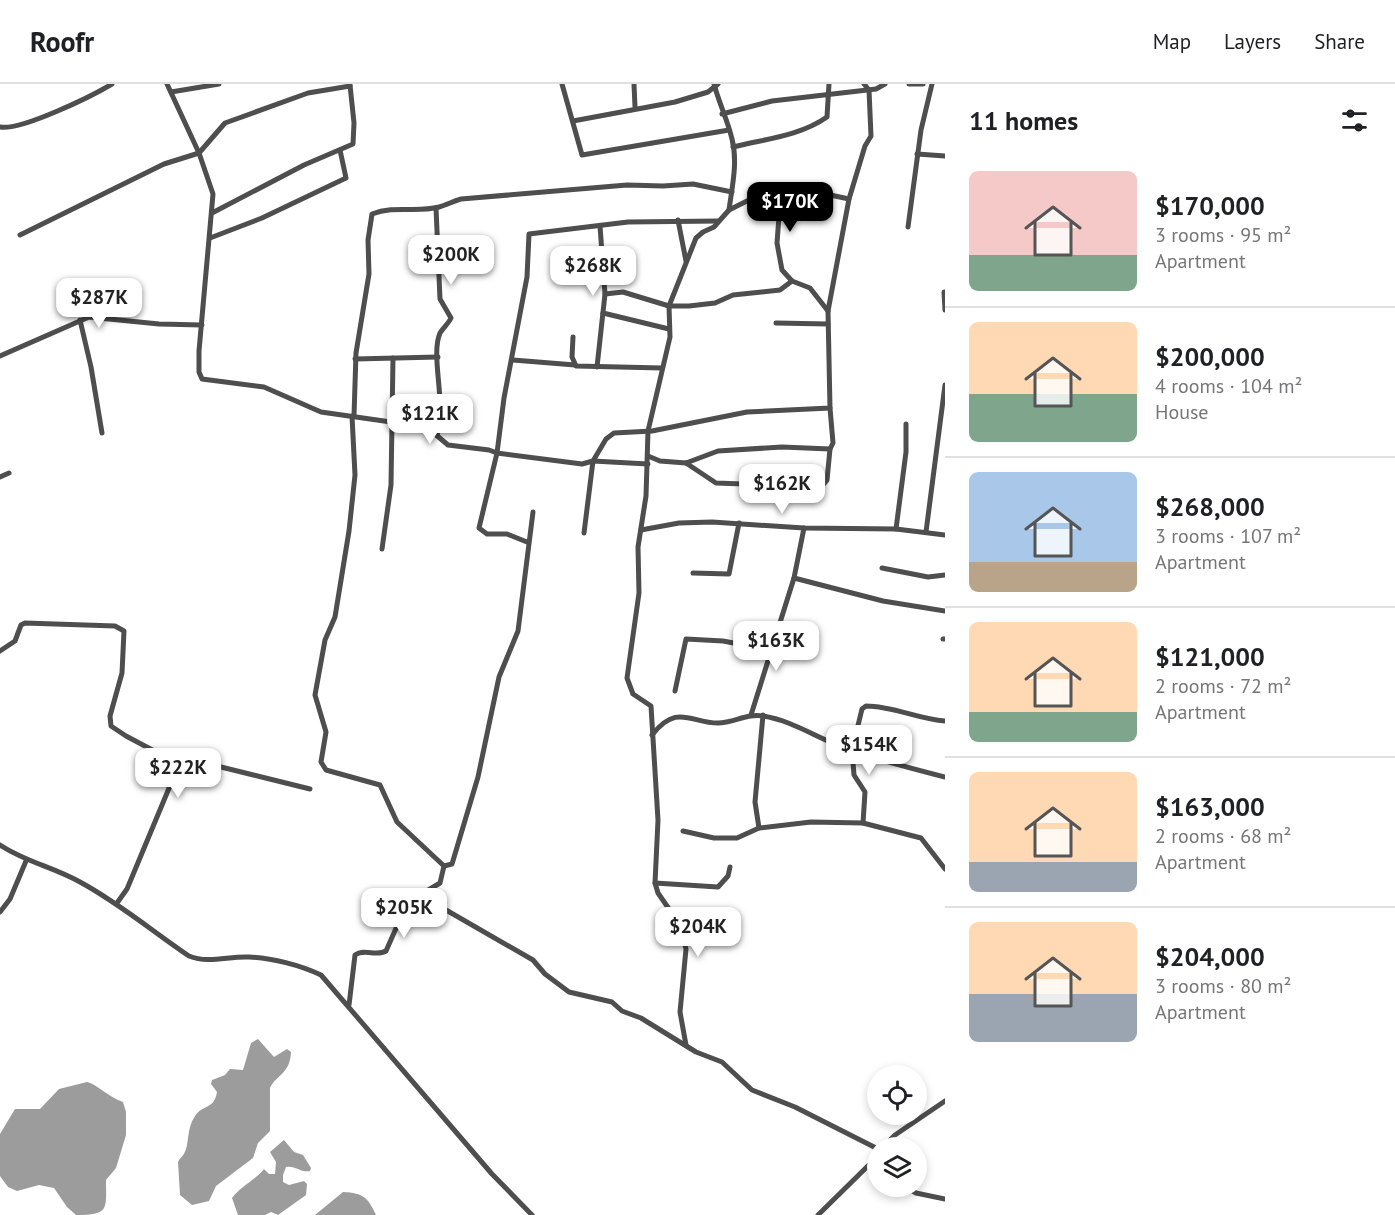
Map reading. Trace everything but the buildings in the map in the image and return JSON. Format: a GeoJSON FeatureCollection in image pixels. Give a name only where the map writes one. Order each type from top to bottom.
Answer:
{"type":"FeatureCollection","features":[{"type":"Feature","properties":{"kind":"street"},"geometry":{"type":"LineString","coordinates":[[0,128],[31,121],[112,84]]}},
{"type":"Feature","properties":{"kind":"street"},"geometry":{"type":"LineString","coordinates":[[167,84],[199,153],[213,194],[201,325],[199,372],[202,379],[264,387],[321,412],[392,421],[429,429],[448,446],[489,450],[568,464],[593,461],[648,464]]}},
{"type":"Feature","properties":{"kind":"street"},"geometry":{"type":"LineString","coordinates":[[171,92],[219,84]]}},
{"type":"Feature","properties":{"kind":"street"},"geometry":{"type":"LineString","coordinates":[[562,84],[582,154],[729,130]]}},
{"type":"Feature","properties":{"kind":"street"},"geometry":{"type":"LineString","coordinates":[[634,84],[635,107]]}},
{"type":"Feature","properties":{"kind":"street"},"geometry":{"type":"LineString","coordinates":[[573,121],[635,107],[686,99],[708,92],[715,84]]}},
{"type":"Feature","properties":{"kind":"street"},"geometry":{"type":"LineString","coordinates":[[715,84],[722,114],[734,147],[729,210]]}},
{"type":"Feature","properties":{"kind":"street"},"geometry":{"type":"LineString","coordinates":[[734,147],[791,134],[817,124],[827,117],[831,93],[829,84]]}},
{"type":"Feature","properties":{"kind":"street"},"geometry":{"type":"LineString","coordinates":[[686,463],[716,483],[821,487],[827,480],[830,450],[833,443],[828,311],[849,199],[865,146],[871,136],[869,90],[864,84]]}},
{"type":"Feature","properties":{"kind":"street"},"geometry":{"type":"LineString","coordinates":[[722,114],[772,101],[869,90],[885,84]]}},
{"type":"Feature","properties":{"kind":"street"},"geometry":{"type":"LineString","coordinates":[[909,84],[923,84]]}},
{"type":"Feature","properties":{"kind":"street"},"geometry":{"type":"LineString","coordinates":[[908,227],[917,154],[932,84]]}},
{"type":"Feature","properties":{"kind":"street"},"geometry":{"type":"LineString","coordinates":[[20,235],[164,164],[199,153],[225,123],[308,93],[350,85],[354,123],[353,144],[304,165],[212,213]]}},
{"type":"Feature","properties":{"kind":"street"},"geometry":{"type":"LineString","coordinates":[[210,238],[262,218],[346,178],[340,150]]}},
{"type":"Feature","properties":{"kind":"street"},"geometry":{"type":"LineString","coordinates":[[917,154],[945,156]]}},
{"type":"Feature","properties":{"kind":"street"},"geometry":{"type":"LineString","coordinates":[[444,866],[397,822],[380,784],[326,770],[321,762],[326,732],[315,700],[315,686],[325,640],[335,616],[349,531],[355,475],[353,416],[355,359],[369,274],[368,240],[372,214],[385,209],[403,207],[436,208],[461,199],[627,185],[693,184],[732,192]]}},
{"type":"Feature","properties":{"kind":"street"},"geometry":{"type":"LineString","coordinates":[[686,1045],[680,1012],[686,949],[680,925],[658,893],[655,883],[658,820],[651,704],[633,694],[627,678],[639,593],[638,547],[648,464],[648,431],[670,337],[669,306],[696,238],[719,221],[729,210],[765,192],[781,190],[807,190],[849,199]]}},
{"type":"Feature","properties":{"kind":"street"},"geometry":{"type":"LineString","coordinates":[[781,190],[777,243],[782,270],[792,281],[810,288],[828,311]]}},
{"type":"Feature","properties":{"kind":"street"},"geometry":{"type":"LineString","coordinates":[[436,208],[440,299],[451,318],[440,333],[438,357],[441,423],[437,435]]}},
{"type":"Feature","properties":{"kind":"street"},"geometry":{"type":"LineString","coordinates":[[527,542],[507,534],[487,534],[479,528],[497,453],[513,360],[527,277],[529,234],[678,220],[719,221]]}},
{"type":"Feature","properties":{"kind":"street"},"geometry":{"type":"LineString","coordinates":[[678,220],[686,261]]}},
{"type":"Feature","properties":{"kind":"street"},"geometry":{"type":"LineString","coordinates":[[597,367],[605,294],[600,226]]}},
{"type":"Feature","properties":{"kind":"street"},"geometry":{"type":"LineString","coordinates":[[605,294],[623,292],[669,306],[715,303],[733,295],[780,290],[792,281]]}},
{"type":"Feature","properties":{"kind":"street"},"geometry":{"type":"LineString","coordinates":[[944,292],[945,310]]}},
{"type":"Feature","properties":{"kind":"street"},"geometry":{"type":"LineString","coordinates":[[603,313],[669,329]]}},
{"type":"Feature","properties":{"kind":"street"},"geometry":{"type":"LineString","coordinates":[[0,356],[80,320],[96,316],[159,324],[201,325]]}},
{"type":"Feature","properties":{"kind":"street"},"geometry":{"type":"LineString","coordinates":[[80,320],[91,366],[102,434]]}},
{"type":"Feature","properties":{"kind":"street"},"geometry":{"type":"LineString","coordinates":[[776,323],[828,324]]}},
{"type":"Feature","properties":{"kind":"street"},"geometry":{"type":"LineString","coordinates":[[573,337],[575,365]]}},
{"type":"Feature","properties":{"kind":"street"},"geometry":{"type":"LineString","coordinates":[[355,359],[438,357]]}},
{"type":"Feature","properties":{"kind":"street"},"geometry":{"type":"LineString","coordinates":[[382,549],[391,485],[393,358]]}},
{"type":"Feature","properties":{"kind":"street"},"geometry":{"type":"LineString","coordinates":[[513,360],[597,367],[662,368]]}},
{"type":"Feature","properties":{"kind":"street"},"geometry":{"type":"LineString","coordinates":[[926,532],[945,385]]}},
{"type":"Feature","properties":{"kind":"street"},"geometry":{"type":"LineString","coordinates":[[584,533],[593,461],[610,435],[648,431],[747,412],[830,408]]}},
{"type":"Feature","properties":{"kind":"street"},"geometry":{"type":"LineString","coordinates":[[896,529],[906,452],[906,424]]}},
{"type":"Feature","properties":{"kind":"street"},"geometry":{"type":"LineString","coordinates":[[648,456],[660,461],[686,463],[718,451],[782,447],[830,450]]}},
{"type":"Feature","properties":{"kind":"street"},"geometry":{"type":"LineString","coordinates":[[0,477],[9,473]]}},
{"type":"Feature","properties":{"kind":"street"},"geometry":{"type":"LineString","coordinates":[[444,866],[452,864],[462,836],[478,777],[499,677],[518,631],[532,512]]}},
{"type":"Feature","properties":{"kind":"street"},"geometry":{"type":"LineString","coordinates":[[641,530],[691,522],[804,528],[896,529],[945,535]]}},
{"type":"Feature","properties":{"kind":"street"},"geometry":{"type":"LineString","coordinates":[[693,573],[729,574],[739,523]]}},
{"type":"Feature","properties":{"kind":"street"},"geometry":{"type":"LineString","coordinates":[[751,715],[794,578],[804,528]]}},
{"type":"Feature","properties":{"kind":"street"},"geometry":{"type":"LineString","coordinates":[[882,568],[928,577],[945,574]]}},
{"type":"Feature","properties":{"kind":"street"},"geometry":{"type":"LineString","coordinates":[[794,578],[884,601],[945,611]]}},
{"type":"Feature","properties":{"kind":"street"},"geometry":{"type":"LineString","coordinates":[[0,651],[15,641],[23,624],[38,622],[122,628],[125,637],[123,663],[110,716],[111,726],[177,764]]}},
{"type":"Feature","properties":{"kind":"street"},"geometry":{"type":"LineString","coordinates":[[675,691],[686,639],[723,641],[771,650]]}},
{"type":"Feature","properties":{"kind":"street"},"geometry":{"type":"LineString","coordinates":[[863,824],[865,792],[854,775],[852,750],[861,711],[866,706],[945,721]]}},
{"type":"Feature","properties":{"kind":"street"},"geometry":{"type":"LineString","coordinates":[[652,735],[665,723],[682,716],[721,723],[751,715],[763,716],[781,720],[852,750],[945,777]]}},
{"type":"Feature","properties":{"kind":"street"},"geometry":{"type":"LineString","coordinates":[[759,828],[755,802],[763,716]]}},
{"type":"Feature","properties":{"kind":"street"},"geometry":{"type":"LineString","coordinates":[[177,764],[191,757],[221,767],[310,789]]}},
{"type":"Feature","properties":{"kind":"street"},"geometry":{"type":"LineString","coordinates":[[117,903],[127,889],[164,804],[177,764]]}},
{"type":"Feature","properties":{"kind":"street"},"geometry":{"type":"LineString","coordinates":[[683,831],[714,838],[737,838],[759,828],[810,822],[863,824],[921,838],[945,869]]}},
{"type":"Feature","properties":{"kind":"street"},"geometry":{"type":"LineString","coordinates":[[0,845],[26,861],[62,873],[117,903],[189,956],[199,960],[249,957],[310,970],[330,982],[492,1174],[532,1215]]}},
{"type":"Feature","properties":{"kind":"street"},"geometry":{"type":"LineString","coordinates":[[0,912],[10,900],[26,861]]}},
{"type":"Feature","properties":{"kind":"street"},"geometry":{"type":"LineString","coordinates":[[349,1005],[355,955],[362,952],[386,951],[401,917],[420,895],[440,883],[444,866]]}},
{"type":"Feature","properties":{"kind":"street"},"geometry":{"type":"LineString","coordinates":[[655,883],[718,887],[728,876],[730,867]]}},
{"type":"Feature","properties":{"kind":"street"},"geometry":{"type":"LineString","coordinates":[[420,895],[533,960],[545,974],[569,992],[607,1000],[622,1011],[641,1018],[686,1045],[722,1062],[752,1090],[795,1107],[867,1143]]}},
{"type":"Feature","properties":{"kind":"street"},"geometry":{"type":"LineString","coordinates":[[894,1137],[945,1101]]}},
{"type":"Feature","properties":{"kind":"street"},"geometry":{"type":"LineString","coordinates":[[818,1215],[867,1167]]}},
{"type":"Feature","properties":{"kind":"street"},"geometry":{"type":"LineString","coordinates":[[927,1195],[945,1199]]}},
{"type":"Feature","properties":{"kind":"shaded area"},"geometry":{"type":"Polygon","coordinates":[[[258,1039],[274,1057],[287,1049],[291,1052],[286,1069],[270,1088],[270,1131],[258,1143],[253,1158],[216,1186],[209,1201],[192,1205],[180,1195],[178,1162],[186,1150],[192,1121],[198,1112],[216,1098],[217,1092],[211,1084],[212,1080],[225,1075],[230,1069],[243,1070],[251,1043],[258,1039]]]}},
{"type":"Feature","properties":{"kind":"shaded area"},"geometry":{"type":"Polygon","coordinates":[[[87,1082],[123,1102],[126,1112],[126,1135],[116,1168],[106,1180],[104,1208],[95,1214],[76,1215],[67,1207],[54,1188],[39,1185],[17,1191],[8,1187],[0,1176],[0,1134],[15,1109],[40,1109],[59,1089],[87,1082]]]}},
{"type":"Feature","properties":{"kind":"shaded area"},"geometry":{"type":"Polygon","coordinates":[[[284,1140],[294,1152],[303,1155],[311,1168],[310,1171],[304,1171],[286,1167],[283,1182],[289,1185],[304,1181],[307,1184],[306,1195],[278,1215],[271,1212],[265,1215],[238,1215],[232,1198],[264,1169],[269,1174],[275,1174],[276,1162],[270,1152],[284,1140]]]}},
{"type":"Feature","properties":{"kind":"shaded area"},"geometry":{"type":"Polygon","coordinates":[[[343,1192],[361,1195],[376,1215],[315,1215],[343,1192]]]}}]}
